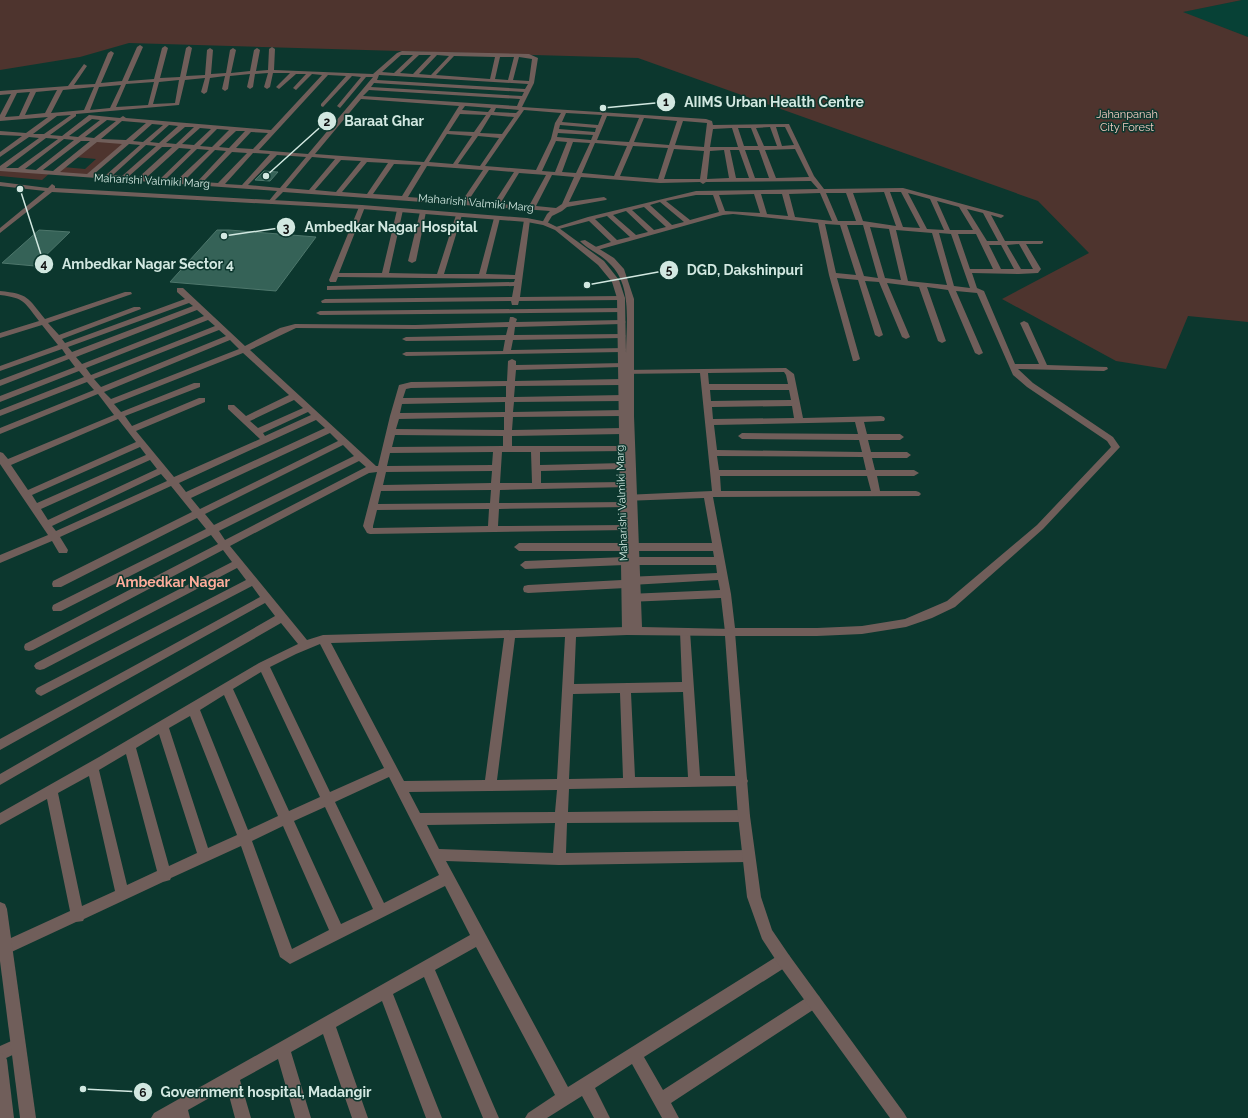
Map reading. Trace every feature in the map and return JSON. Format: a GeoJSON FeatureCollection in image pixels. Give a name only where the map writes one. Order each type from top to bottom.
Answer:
{"type":"FeatureCollection","features":[{"type":"Feature","properties":{"kind":"street"},"geometry":{"type":"LineString","coordinates":[[112,110],[122,82],[140,47]]}},
{"type":"Feature","properties":{"kind":"street"},"geometry":{"type":"LineString","coordinates":[[150,107],[165,48]]}},
{"type":"Feature","properties":{"kind":"street"},"geometry":{"type":"LineString","coordinates":[[14,92],[1,119],[177,104],[189,48]]}},
{"type":"Feature","properties":{"kind":"street"},"geometry":{"type":"LineString","coordinates":[[267,86],[271,71],[272,49]]}},
{"type":"Feature","properties":{"kind":"street"},"geometry":{"type":"LineString","coordinates":[[204,92],[208,76],[210,50]]}},
{"type":"Feature","properties":{"kind":"street"},"geometry":{"type":"LineString","coordinates":[[226,89],[233,50]]}},
{"type":"Feature","properties":{"kind":"street"},"geometry":{"type":"LineString","coordinates":[[250,87],[257,50]]}},
{"type":"Feature","properties":{"kind":"street"},"geometry":{"type":"LineString","coordinates":[[86,112],[111,53]]}},
{"type":"Feature","properties":{"kind":"street"},"geometry":{"type":"LineString","coordinates":[[396,74],[418,53]]}},
{"type":"Feature","properties":{"kind":"street"},"geometry":{"type":"LineString","coordinates":[[272,200],[361,97],[375,76],[399,54],[498,55],[529,56],[535,58],[531,83],[517,115],[464,202]]}},
{"type":"Feature","properties":{"kind":"street"},"geometry":{"type":"LineString","coordinates":[[414,76],[435,54]]}},
{"type":"Feature","properties":{"kind":"street"},"geometry":{"type":"LineString","coordinates":[[432,77],[453,54]]}},
{"type":"Feature","properties":{"kind":"street"},"geometry":{"type":"LineString","coordinates":[[492,81],[498,55]]}},
{"type":"Feature","properties":{"kind":"street"},"geometry":{"type":"LineString","coordinates":[[510,82],[517,56]]}},
{"type":"Feature","properties":{"kind":"street"},"geometry":{"type":"LineString","coordinates":[[70,87],[84,66]]}},
{"type":"Feature","properties":{"kind":"street"},"geometry":{"type":"LineString","coordinates":[[0,93],[271,71],[365,75],[527,91]]}},
{"type":"Feature","properties":{"kind":"street"},"geometry":{"type":"LineString","coordinates":[[279,87],[294,73]]}},
{"type":"Feature","properties":{"kind":"street"},"geometry":{"type":"LineString","coordinates":[[296,88],[310,73]]}},
{"type":"Feature","properties":{"kind":"street"},"geometry":{"type":"LineString","coordinates":[[220,185],[273,132],[326,74]]}},
{"type":"Feature","properties":{"kind":"street"},"geometry":{"type":"LineString","coordinates":[[375,76],[396,74],[531,83]]}},
{"type":"Feature","properties":{"kind":"street"},"geometry":{"type":"LineString","coordinates":[[322,105],[350,75]]}},
{"type":"Feature","properties":{"kind":"street"},"geometry":{"type":"LineString","coordinates":[[340,106],[365,75]]}},
{"type":"Feature","properties":{"kind":"street"},"geometry":{"type":"LineString","coordinates":[[47,116],[62,88]]}},
{"type":"Feature","properties":{"kind":"street"},"geometry":{"type":"LineString","coordinates":[[368,88],[524,98]]}},
{"type":"Feature","properties":{"kind":"street"},"geometry":{"type":"LineString","coordinates":[[22,118],[34,90]]}},
{"type":"Feature","properties":{"kind":"street"},"geometry":{"type":"LineString","coordinates":[[361,97],[708,122],[711,123],[703,182]]}},
{"type":"Feature","properties":{"kind":"street"},"geometry":{"type":"LineString","coordinates":[[404,198],[463,104]]}},
{"type":"Feature","properties":{"kind":"street"},"geometry":{"type":"LineString","coordinates":[[455,165],[495,106]]}},
{"type":"Feature","properties":{"kind":"street"},"geometry":{"type":"LineString","coordinates":[[54,173],[136,108]]}},
{"type":"Feature","properties":{"kind":"street"},"geometry":{"type":"LineString","coordinates":[[458,112],[517,115]]}},
{"type":"Feature","properties":{"kind":"street"},"geometry":{"type":"LineString","coordinates":[[539,171],[554,139],[558,123],[564,112]]}},
{"type":"Feature","properties":{"kind":"street"},"geometry":{"type":"LineString","coordinates":[[62,114],[273,132]]}},
{"type":"Feature","properties":{"kind":"street"},"geometry":{"type":"LineString","coordinates":[[0,155],[55,115]]}},
{"type":"Feature","properties":{"kind":"street"},"geometry":{"type":"LineString","coordinates":[[0,169],[74,115]]}},
{"type":"Feature","properties":{"kind":"street"},"geometry":{"type":"LineString","coordinates":[[545,222],[549,215],[562,207],[579,174],[605,115]]}},
{"type":"Feature","properties":{"kind":"street"},"geometry":{"type":"LineString","coordinates":[[18,171],[91,117]]}},
{"type":"Feature","properties":{"kind":"street"},"geometry":{"type":"LineString","coordinates":[[617,177],[642,117]]}},
{"type":"Feature","properties":{"kind":"street"},"geometry":{"type":"LineString","coordinates":[[37,172],[106,118]]}},
{"type":"Feature","properties":{"kind":"street"},"geometry":{"type":"LineString","coordinates":[[660,181],[680,120]]}},
{"type":"Feature","properties":{"kind":"street"},"geometry":{"type":"LineString","coordinates":[[88,176],[151,122]]}},
{"type":"Feature","properties":{"kind":"street"},"geometry":{"type":"LineString","coordinates":[[107,177],[168,123]]}},
{"type":"Feature","properties":{"kind":"street"},"geometry":{"type":"LineString","coordinates":[[558,123],[600,127]]}},
{"type":"Feature","properties":{"kind":"street"},"geometry":{"type":"LineString","coordinates":[[123,178],[183,124]]}},
{"type":"Feature","properties":{"kind":"street"},"geometry":{"type":"LineString","coordinates":[[772,125],[780,147]]}},
{"type":"Feature","properties":{"kind":"street"},"geometry":{"type":"LineString","coordinates":[[710,127],[788,125],[813,179],[822,191],[840,223],[861,278],[879,335]]}},
{"type":"Feature","properties":{"kind":"street"},"geometry":{"type":"LineString","coordinates":[[141,179],[199,126]]}},
{"type":"Feature","properties":{"kind":"street"},"geometry":{"type":"LineString","coordinates":[[734,126],[753,180]]}},
{"type":"Feature","properties":{"kind":"street"},"geometry":{"type":"LineString","coordinates":[[753,126],[760,148],[773,179]]}},
{"type":"Feature","properties":{"kind":"street"},"geometry":{"type":"LineString","coordinates":[[161,181],[216,127]]}},
{"type":"Feature","properties":{"kind":"street"},"geometry":{"type":"LineString","coordinates":[[179,182],[234,129]]}},
{"type":"Feature","properties":{"kind":"street"},"geometry":{"type":"LineString","coordinates":[[199,183],[250,130]]}},
{"type":"Feature","properties":{"kind":"street"},"geometry":{"type":"LineString","coordinates":[[556,131],[597,134]]}},
{"type":"Feature","properties":{"kind":"street"},"geometry":{"type":"LineString","coordinates":[[445,132],[503,136]]}},
{"type":"Feature","properties":{"kind":"street"},"geometry":{"type":"LineString","coordinates":[[0,133],[485,167],[660,181],[703,182],[813,179]]}},
{"type":"Feature","properties":{"kind":"street"},"geometry":{"type":"LineString","coordinates":[[0,142],[11,134]]}},
{"type":"Feature","properties":{"kind":"street"},"geometry":{"type":"LineString","coordinates":[[554,139],[708,149],[798,147]]}},
{"type":"Feature","properties":{"kind":"street"},"geometry":{"type":"LineString","coordinates":[[558,173],[571,140]]}},
{"type":"Feature","properties":{"kind":"street"},"geometry":{"type":"LineString","coordinates":[[727,149],[733,181]]}},
{"type":"Feature","properties":{"kind":"street"},"geometry":{"type":"LineString","coordinates":[[243,187],[275,153]]}},
{"type":"Feature","properties":{"kind":"street"},"geometry":{"type":"LineString","coordinates":[[311,192],[340,157]]}},
{"type":"Feature","properties":{"kind":"street"},"geometry":{"type":"LineString","coordinates":[[338,193],[366,159]]}},
{"type":"Feature","properties":{"kind":"street"},"geometry":{"type":"LineString","coordinates":[[369,196],[393,161]]}},
{"type":"Feature","properties":{"kind":"street"},"geometry":{"type":"LineString","coordinates":[[0,169],[532,207],[562,207],[604,199]]}},
{"type":"Feature","properties":{"kind":"street"},"geometry":{"type":"LineString","coordinates":[[496,205],[518,170]]}},
{"type":"Feature","properties":{"kind":"street"},"geometry":{"type":"LineString","coordinates":[[532,207],[551,172]]}},
{"type":"Feature","properties":{"kind":"street","name":"Maharishi Valmiki Marg"},"geometry":{"type":"LineString","coordinates":[[0,183],[49,188],[496,214],[560,226],[611,260],[621,271],[630,299],[625,370],[627,500],[630,561],[629,582],[632,631]]}},
{"type":"Feature","properties":{"kind":"street"},"geometry":{"type":"LineString","coordinates":[[1,228],[49,188]]}},
{"type":"Feature","properties":{"kind":"street"},"geometry":{"type":"LineString","coordinates":[[886,190],[900,229]]}},
{"type":"Feature","properties":{"kind":"street"},"geometry":{"type":"LineString","coordinates":[[903,190],[925,230]]}},
{"type":"Feature","properties":{"kind":"street"},"geometry":{"type":"LineString","coordinates":[[594,249],[722,213],[737,203],[757,193],[903,190],[1001,216]]}},
{"type":"Feature","properties":{"kind":"street"},"geometry":{"type":"LineString","coordinates":[[849,191],[863,224],[882,280],[906,337]]}},
{"type":"Feature","properties":{"kind":"street"},"geometry":{"type":"LineString","coordinates":[[785,192],[792,218]]}},
{"type":"Feature","properties":{"kind":"street"},"geometry":{"type":"LineString","coordinates":[[757,193],[764,214]]}},
{"type":"Feature","properties":{"kind":"street"},"geometry":{"type":"LineString","coordinates":[[716,194],[722,213]]}},
{"type":"Feature","properties":{"kind":"street"},"geometry":{"type":"LineString","coordinates":[[560,226],[685,195],[716,194],[764,214],[900,229],[978,232]]}},
{"type":"Feature","properties":{"kind":"street"},"geometry":{"type":"LineString","coordinates":[[932,197],[951,232],[968,271],[974,290]]}},
{"type":"Feature","properties":{"kind":"street","name":"Maharishi Valmiki Marg"},"geometry":{"type":"LineString","coordinates":[[272,200],[545,222],[558,229],[601,263],[616,282],[621,298],[622,350],[625,370],[622,382],[624,485],[627,500],[625,528],[629,546]]}},
{"type":"Feature","properties":{"kind":"street"},"geometry":{"type":"LineString","coordinates":[[661,200],[689,223]]}},
{"type":"Feature","properties":{"kind":"street"},"geometry":{"type":"LineString","coordinates":[[645,204],[671,228]]}},
{"type":"Feature","properties":{"kind":"street"},"geometry":{"type":"LineString","coordinates":[[962,206],[978,232],[998,271]]}},
{"type":"Feature","properties":{"kind":"street"},"geometry":{"type":"LineString","coordinates":[[314,327],[362,207]]}},
{"type":"Feature","properties":{"kind":"street"},"geometry":{"type":"LineString","coordinates":[[627,209],[653,233]]}},
{"type":"Feature","properties":{"kind":"street"},"geometry":{"type":"LineString","coordinates":[[385,276],[400,210]]}},
{"type":"Feature","properties":{"kind":"street"},"geometry":{"type":"LineString","coordinates":[[412,261],[423,212]]}},
{"type":"Feature","properties":{"kind":"street"},"geometry":{"type":"LineString","coordinates":[[986,212],[1019,272]]}},
{"type":"Feature","properties":{"kind":"street"},"geometry":{"type":"LineString","coordinates":[[608,214],[635,238]]}},
{"type":"Feature","properties":{"kind":"street"},"geometry":{"type":"LineString","coordinates":[[440,276],[459,215]]}},
{"type":"Feature","properties":{"kind":"street"},"geometry":{"type":"LineString","coordinates":[[482,276],[497,218]]}},
{"type":"Feature","properties":{"kind":"street"},"geometry":{"type":"LineString","coordinates":[[590,218],[616,243]]}},
{"type":"Feature","properties":{"kind":"street"},"geometry":{"type":"LineString","coordinates":[[493,529],[497,468],[508,433],[512,368],[510,339],[527,220]]}},
{"type":"Feature","properties":{"kind":"street"},"geometry":{"type":"LineString","coordinates":[[821,221],[833,274],[856,359]]}},
{"type":"Feature","properties":{"kind":"street"},"geometry":{"type":"LineString","coordinates":[[892,228],[905,282]]}},
{"type":"Feature","properties":{"kind":"street"},"geometry":{"type":"LineString","coordinates":[[935,231],[951,287],[979,353]]}},
{"type":"Feature","properties":{"kind":"street"},"geometry":{"type":"LineString","coordinates":[[968,271],[1035,271],[1037,269],[1021,242]]}},
{"type":"Feature","properties":{"kind":"street"},"geometry":{"type":"LineString","coordinates":[[984,243],[1041,242]]}},
{"type":"Feature","properties":{"kind":"street"},"geometry":{"type":"LineString","coordinates":[[0,819],[52,792],[264,666],[305,645],[323,639],[510,633],[862,630],[906,623],[951,604],[1040,527],[1116,447],[1110,439],[1019,376],[1012,366],[994,327],[982,293],[974,290],[951,287],[833,274]]}},
{"type":"Feature","properties":{"kind":"street"},"geometry":{"type":"LineString","coordinates":[[336,275],[482,276],[518,280]]}},
{"type":"Feature","properties":{"kind":"street"},"geometry":{"type":"LineString","coordinates":[[330,288],[518,280]]}},
{"type":"Feature","properties":{"kind":"street"},"geometry":{"type":"LineString","coordinates":[[922,284],[942,341]]}},
{"type":"Feature","properties":{"kind":"street"},"geometry":{"type":"LineString","coordinates":[[180,290],[330,429],[378,469]]}},
{"type":"Feature","properties":{"kind":"street"},"geometry":{"type":"LineString","coordinates":[[0,293],[12,294],[25,299],[70,357],[305,645]]}},
{"type":"Feature","properties":{"kind":"street"},"geometry":{"type":"LineString","coordinates":[[0,336],[128,294]]}},
{"type":"Feature","properties":{"kind":"street"},"geometry":{"type":"LineString","coordinates":[[325,301],[621,298]]}},
{"type":"Feature","properties":{"kind":"street"},"geometry":{"type":"LineString","coordinates":[[0,369],[190,300]]}},
{"type":"Feature","properties":{"kind":"street"},"geometry":{"type":"LineString","coordinates":[[0,383],[198,307]]}},
{"type":"Feature","properties":{"kind":"street"},"geometry":{"type":"LineString","coordinates":[[56,339],[137,309]]}},
{"type":"Feature","properties":{"kind":"street"},"geometry":{"type":"LineString","coordinates":[[320,313],[621,310]]}},
{"type":"Feature","properties":{"kind":"street"},"geometry":{"type":"LineString","coordinates":[[0,399],[209,317]]}},
{"type":"Feature","properties":{"kind":"street"},"geometry":{"type":"LineString","coordinates":[[108,403],[245,349],[288,328],[622,322]]}},
{"type":"Feature","properties":{"kind":"street"},"geometry":{"type":"LineString","coordinates":[[1024,323],[1044,367]]}},
{"type":"Feature","properties":{"kind":"street"},"geometry":{"type":"LineString","coordinates":[[0,413],[219,327]]}},
{"type":"Feature","properties":{"kind":"street"},"geometry":{"type":"LineString","coordinates":[[406,339],[510,339],[622,336]]}},
{"type":"Feature","properties":{"kind":"street"},"geometry":{"type":"LineString","coordinates":[[0,431],[231,337]]}},
{"type":"Feature","properties":{"kind":"street"},"geometry":{"type":"LineString","coordinates":[[406,354],[622,350]]}},
{"type":"Feature","properties":{"kind":"street"},"geometry":{"type":"LineString","coordinates":[[1012,366],[1104,368]]}},
{"type":"Feature","properties":{"kind":"street"},"geometry":{"type":"LineString","coordinates":[[512,368],[704,372],[786,370],[790,374],[799,420]]}},
{"type":"Feature","properties":{"kind":"street"},"geometry":{"type":"LineString","coordinates":[[704,372],[715,473],[713,495],[718,547],[726,594],[730,632],[748,856],[759,914],[767,934],[784,960],[899,1118]]}},
{"type":"Feature","properties":{"kind":"street"},"geometry":{"type":"LineString","coordinates":[[622,382],[406,385],[401,389],[386,450],[378,469],[377,488],[368,526],[370,531],[625,528]]}},
{"type":"Feature","properties":{"kind":"street"},"geometry":{"type":"LineString","coordinates":[[6,464],[118,416],[197,385]]}},
{"type":"Feature","properties":{"kind":"street"},"geometry":{"type":"LineString","coordinates":[[706,387],[793,387]]}},
{"type":"Feature","properties":{"kind":"street"},"geometry":{"type":"LineString","coordinates":[[244,420],[295,396]]}},
{"type":"Feature","properties":{"kind":"street"},"geometry":{"type":"LineString","coordinates":[[398,401],[623,398]]}},
{"type":"Feature","properties":{"kind":"street"},"geometry":{"type":"LineString","coordinates":[[130,430],[202,400]]}},
{"type":"Feature","properties":{"kind":"street"},"geometry":{"type":"LineString","coordinates":[[707,404],[796,403]]}},
{"type":"Feature","properties":{"kind":"street"},"geometry":{"type":"LineString","coordinates":[[231,407],[266,440]]}},
{"type":"Feature","properties":{"kind":"street"},"geometry":{"type":"LineString","coordinates":[[257,432],[308,409]]}},
{"type":"Feature","properties":{"kind":"street"},"geometry":{"type":"LineString","coordinates":[[394,416],[623,413]]}},
{"type":"Feature","properties":{"kind":"street"},"geometry":{"type":"LineString","coordinates":[[0,559],[54,536],[317,416]]}},
{"type":"Feature","properties":{"kind":"street"},"geometry":{"type":"LineString","coordinates":[[859,419],[876,494]]}},
{"type":"Feature","properties":{"kind":"street"},"geometry":{"type":"LineString","coordinates":[[709,422],[881,419]]}},
{"type":"Feature","properties":{"kind":"street"},"geometry":{"type":"LineString","coordinates":[[740,421],[744,454]]}},
{"type":"Feature","properties":{"kind":"street"},"geometry":{"type":"LineString","coordinates":[[184,497],[330,429]]}},
{"type":"Feature","properties":{"kind":"street"},"geometry":{"type":"LineString","coordinates":[[390,432],[508,433],[623,431]]}},
{"type":"Feature","properties":{"kind":"street"},"geometry":{"type":"LineString","coordinates":[[742,436],[900,437]]}},
{"type":"Feature","properties":{"kind":"street"},"geometry":{"type":"LineString","coordinates":[[57,584],[344,441]]}},
{"type":"Feature","properties":{"kind":"street"},"geometry":{"type":"LineString","coordinates":[[26,494],[141,443]]}},
{"type":"Feature","properties":{"kind":"street"},"geometry":{"type":"LineString","coordinates":[[386,450],[624,448]]}},
{"type":"Feature","properties":{"kind":"street"},"geometry":{"type":"LineString","coordinates":[[536,449],[537,486]]}},
{"type":"Feature","properties":{"kind":"street"},"geometry":{"type":"LineString","coordinates":[[713,454],[907,455]]}},
{"type":"Feature","properties":{"kind":"street"},"geometry":{"type":"LineString","coordinates":[[0,455],[64,550]]}},
{"type":"Feature","properties":{"kind":"street"},"geometry":{"type":"LineString","coordinates":[[35,508],[151,456]]}},
{"type":"Feature","properties":{"kind":"street"},"geometry":{"type":"LineString","coordinates":[[57,608],[361,456]]}},
{"type":"Feature","properties":{"kind":"street"},"geometry":{"type":"LineString","coordinates":[[537,468],[624,466]]}},
{"type":"Feature","properties":{"kind":"street"},"geometry":{"type":"LineString","coordinates":[[29,647],[361,473],[378,469],[497,468]]}},
{"type":"Feature","properties":{"kind":"street"},"geometry":{"type":"LineString","coordinates":[[46,524],[162,470]]}},
{"type":"Feature","properties":{"kind":"street"},"geometry":{"type":"LineString","coordinates":[[715,473],[914,473]]}},
{"type":"Feature","properties":{"kind":"street"},"geometry":{"type":"LineString","coordinates":[[377,488],[624,485]]}},
{"type":"Feature","properties":{"kind":"street"},"geometry":{"type":"LineString","coordinates":[[372,507],[494,506],[713,495],[916,494]]}},
{"type":"Feature","properties":{"kind":"street"},"geometry":{"type":"LineString","coordinates":[[519,546],[718,547]]}},
{"type":"Feature","properties":{"kind":"street"},"geometry":{"type":"LineString","coordinates":[[525,565],[630,561],[720,560]]}},
{"type":"Feature","properties":{"kind":"street"},"geometry":{"type":"LineString","coordinates":[[40,666],[238,563]]}},
{"type":"Feature","properties":{"kind":"street"},"geometry":{"type":"LineString","coordinates":[[528,589],[723,576]]}},
{"type":"Feature","properties":{"kind":"street"},"geometry":{"type":"LineString","coordinates":[[41,691],[253,581]]}},
{"type":"Feature","properties":{"kind":"street"},"geometry":{"type":"LineString","coordinates":[[631,598],[726,594]]}},
{"type":"Feature","properties":{"kind":"street"},"geometry":{"type":"LineString","coordinates":[[0,745],[266,598]]}},
{"type":"Feature","properties":{"kind":"street"},"geometry":{"type":"LineString","coordinates":[[0,780],[282,617]]}},
{"type":"Feature","properties":{"kind":"street"},"geometry":{"type":"LineString","coordinates":[[685,631],[694,783]]}},
{"type":"Feature","properties":{"kind":"street"},"geometry":{"type":"LineString","coordinates":[[559,859],[571,632]]}},
{"type":"Feature","properties":{"kind":"street"},"geometry":{"type":"LineString","coordinates":[[490,786],[510,633]]}},
{"type":"Feature","properties":{"kind":"street"},"geometry":{"type":"LineString","coordinates":[[323,639],[479,938],[565,1098]]}},
{"type":"Feature","properties":{"kind":"street"},"geometry":{"type":"LineString","coordinates":[[264,666],[381,912]]}},
{"type":"Feature","properties":{"kind":"street"},"geometry":{"type":"LineString","coordinates":[[568,689],[688,687]]}},
{"type":"Feature","properties":{"kind":"street"},"geometry":{"type":"LineString","coordinates":[[227,688],[288,819],[338,934]]}},
{"type":"Feature","properties":{"kind":"street"},"geometry":{"type":"LineString","coordinates":[[626,688],[629,784]]}},
{"type":"Feature","properties":{"kind":"street"},"geometry":{"type":"LineString","coordinates":[[193,708],[245,839],[287,956],[294,957],[448,878]]}},
{"type":"Feature","properties":{"kind":"street"},"geometry":{"type":"LineString","coordinates":[[162,726],[205,857]]}},
{"type":"Feature","properties":{"kind":"street"},"geometry":{"type":"LineString","coordinates":[[130,746],[165,876]]}},
{"type":"Feature","properties":{"kind":"street"},"geometry":{"type":"LineString","coordinates":[[93,768],[124,895]]}},
{"type":"Feature","properties":{"kind":"street"},"geometry":{"type":"LineString","coordinates":[[5,948],[124,895],[392,770]]}},
{"type":"Feature","properties":{"kind":"street"},"geometry":{"type":"LineString","coordinates":[[401,787],[742,781]]}},
{"type":"Feature","properties":{"kind":"street"},"geometry":{"type":"LineString","coordinates":[[52,792],[78,916]]}},
{"type":"Feature","properties":{"kind":"street"},"geometry":{"type":"LineString","coordinates":[[417,819],[744,816]]}},
{"type":"Feature","properties":{"kind":"street"},"geometry":{"type":"LineString","coordinates":[[436,856],[559,859],[748,856]]}},
{"type":"Feature","properties":{"kind":"street"},"geometry":{"type":"LineString","coordinates":[[0,909],[28,1118]]}},
{"type":"Feature","properties":{"kind":"street"},"geometry":{"type":"LineString","coordinates":[[159,1118],[181,1112],[232,1077],[479,938]]}},
{"type":"Feature","properties":{"kind":"street"},"geometry":{"type":"LineString","coordinates":[[533,1118],[784,960]]}},
{"type":"Feature","properties":{"kind":"street"},"geometry":{"type":"LineString","coordinates":[[427,967],[491,1118]]}},
{"type":"Feature","properties":{"kind":"street"},"geometry":{"type":"LineString","coordinates":[[385,991],[434,1118]]}},
{"type":"Feature","properties":{"kind":"street"},"geometry":{"type":"LineString","coordinates":[[662,1100],[814,1001]]}},
{"type":"Feature","properties":{"kind":"street"},"geometry":{"type":"LineString","coordinates":[[327,1024],[360,1118]]}},
{"type":"Feature","properties":{"kind":"street"},"geometry":{"type":"LineString","coordinates":[[0,1054],[18,1045]]}},
{"type":"Feature","properties":{"kind":"street"},"geometry":{"type":"LineString","coordinates":[[282,1049],[304,1118]]}},
{"type":"Feature","properties":{"kind":"street"},"geometry":{"type":"LineString","coordinates":[[634,1054],[662,1100],[671,1118]]}},
{"type":"Feature","properties":{"kind":"street"},"geometry":{"type":"LineString","coordinates":[[0,1060],[6,1118]]}},
{"type":"Feature","properties":{"kind":"street"},"geometry":{"type":"LineString","coordinates":[[232,1077],[244,1118]]}},
{"type":"Feature","properties":{"kind":"street"},"geometry":{"type":"LineString","coordinates":[[585,1085],[602,1118]]}},
{"type":"Feature","properties":{"kind":"shaded area"},"geometry":{"type":"Polygon","coordinates":[[[1248,0],[1248,37],[1182,12],[1248,0]]]}},
{"type":"Feature","properties":{"kind":"green space","name":"Jahanpanah City Forest"},"geometry":{"type":"Polygon","coordinates":[[[0,0],[1242,0],[1183,12],[1248,37],[1248,322],[1188,316],[1166,369],[1116,361],[1002,299],[1089,253],[1038,201],[638,58],[129,43],[80,57],[0,70],[0,0]]]}},
{"type":"Feature","properties":{"kind":"green space"},"geometry":{"type":"Polygon","coordinates":[[[94,141],[125,143],[87,175],[56,173],[63,167],[85,169],[96,159],[74,157],[94,141]]]}},
{"type":"Feature","properties":{"kind":"green space"},"geometry":{"type":"Polygon","coordinates":[[[0,170],[50,173],[42,180],[0,176],[0,170]]]}},
{"type":"Feature","properties":{"kind":"building"},"geometry":{"type":"Polygon","coordinates":[[[264,171],[278,172],[270,181],[255,180],[264,171]]]}},
{"type":"Feature","properties":{"kind":"building"},"geometry":{"type":"Polygon","coordinates":[[[39,230],[70,232],[35,266],[2,263],[39,230]]]}},
{"type":"Feature","properties":{"kind":"building"},"geometry":{"type":"Polygon","coordinates":[[[217,230],[316,237],[276,291],[170,282],[217,230]]]}},
{"type":"Feature","properties":{"kind":"place","name":"AIIMS Urban Health Centre"},"geometry":{"type":"Point","coordinates":[603,108]}},
{"type":"Feature","properties":{"kind":"place","name":"Baraat Ghar"},"geometry":{"type":"Point","coordinates":[266,176]}},
{"type":"Feature","properties":{"kind":"place","name":"Ambedkar Nagar Sector 4"},"geometry":{"type":"Point","coordinates":[20,189]}},
{"type":"Feature","properties":{"kind":"place","name":"Ambedkar Nagar Hospital"},"geometry":{"type":"Point","coordinates":[224,236]}},
{"type":"Feature","properties":{"kind":"place","name":"DGD, Dakshinpuri"},"geometry":{"type":"Point","coordinates":[587,285]}},
{"type":"Feature","properties":{"kind":"place","name":"Government hospital, Madangir"},"geometry":{"type":"Point","coordinates":[83,1089]}},
{"type":"Feature","properties":{"kind":"district","name":"Ambedkar Nagar"},"geometry":{"type":"Point","coordinates":[173,582]}}]}
